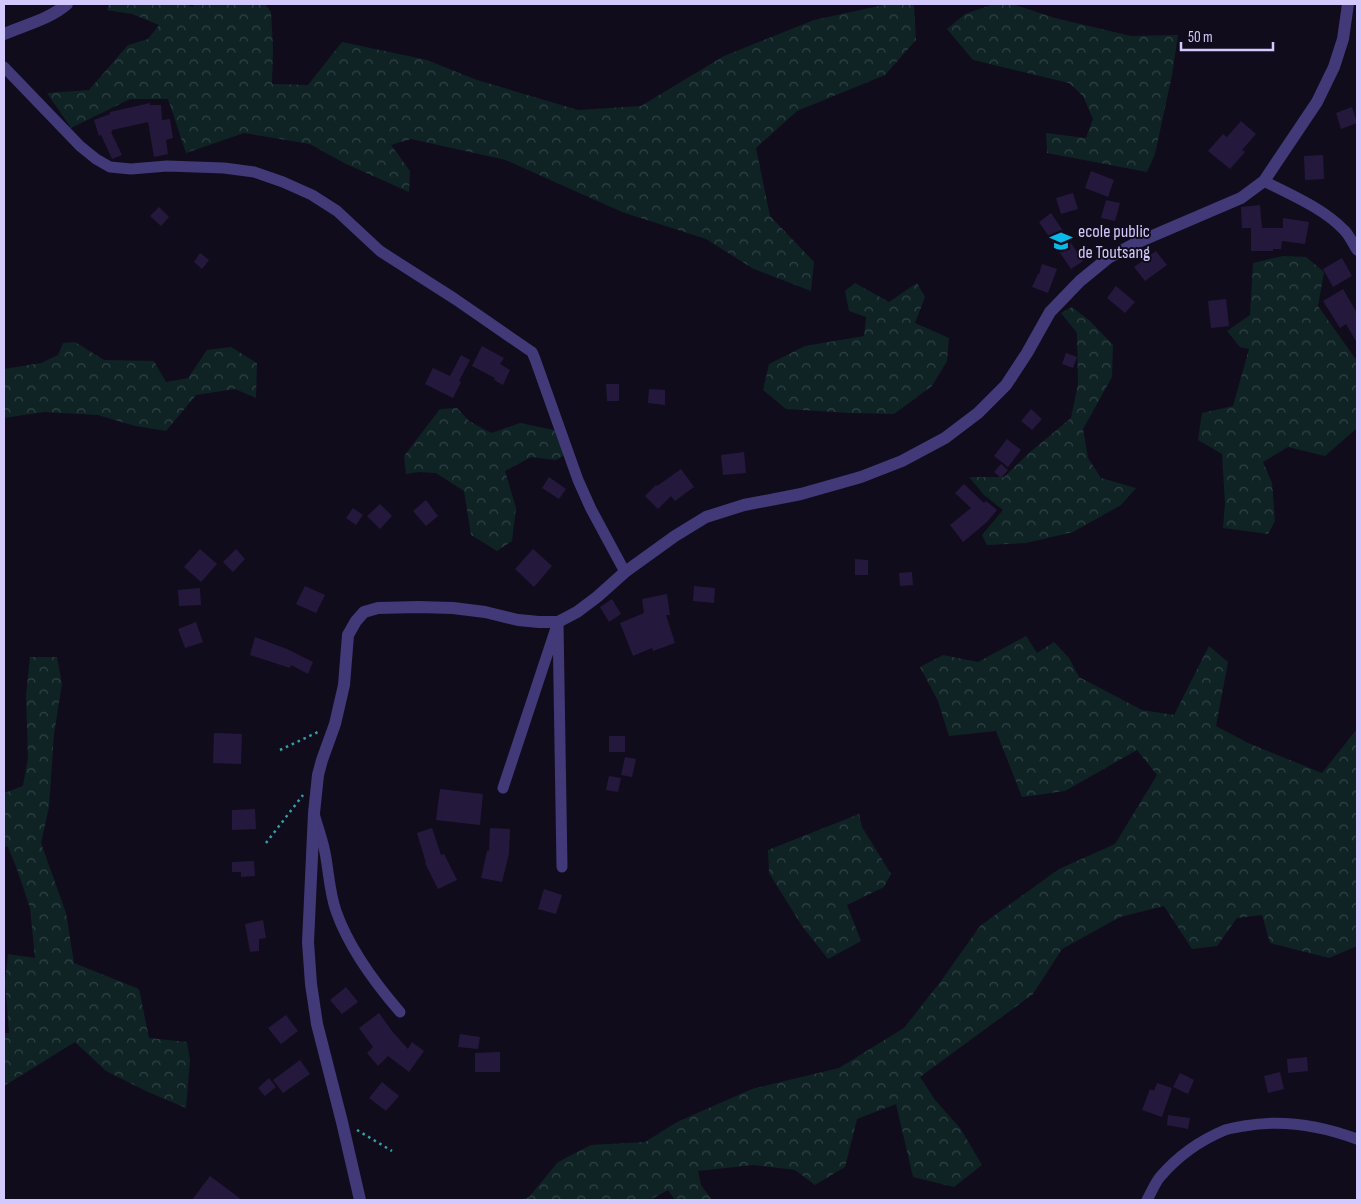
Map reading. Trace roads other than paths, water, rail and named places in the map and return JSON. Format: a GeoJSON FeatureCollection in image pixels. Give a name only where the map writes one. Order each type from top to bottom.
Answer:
{"type":"FeatureCollection","features":[{"type":"Feature","properties":{"kind":"street"},"geometry":{"type":"LineString","coordinates":[[4,34],[48,16],[67,4]]}},
{"type":"Feature","properties":{"kind":"street"},"geometry":{"type":"LineString","coordinates":[[360,1200],[317,1024],[311,984],[308,942],[314,813],[318,776],[335,724],[344,685],[348,635],[356,621],[364,612],[390,607],[453,608],[484,612],[518,620],[558,622],[597,598],[625,572],[675,536],[706,517],[744,505],[801,494],[861,477],[902,461],[945,438],[978,414],[1006,385],[1050,312],[1080,281],[1108,258],[1136,243],[1241,198],[1264,181],[1317,102],[1334,67],[1342,39],[1348,4]]}},
{"type":"Feature","properties":{"kind":"street"},"geometry":{"type":"LineString","coordinates":[[4,67],[80,146],[96,159],[110,166],[131,169],[167,166],[224,168],[254,172],[283,182],[312,195],[337,211],[380,251],[532,352],[578,480],[591,509],[625,572]]}},
{"type":"Feature","properties":{"kind":"street"},"geometry":{"type":"LineString","coordinates":[[1264,181],[1326,215],[1345,231],[1357,250]]}},
{"type":"Feature","properties":{"kind":"street"},"geometry":{"type":"LineString","coordinates":[[503,788],[558,622]]}},
{"type":"Feature","properties":{"kind":"street"},"geometry":{"type":"LineString","coordinates":[[558,622],[562,866]]}},
{"type":"Feature","properties":{"kind":"street"},"geometry":{"type":"LineString","coordinates":[[314,813],[326,857],[335,910],[348,940],[364,966],[400,1012]]}},
{"type":"Feature","properties":{"kind":"street"},"geometry":{"type":"LineString","coordinates":[[1147,1200],[1159,1178],[1178,1159],[1227,1129],[1280,1122],[1314,1127],[1357,1140]]}},
{"type":"Feature","properties":{"kind":"place","name":"ecole public de Toutsang"},"geometry":{"type":"Point","coordinates":[1061,241]}}]}
